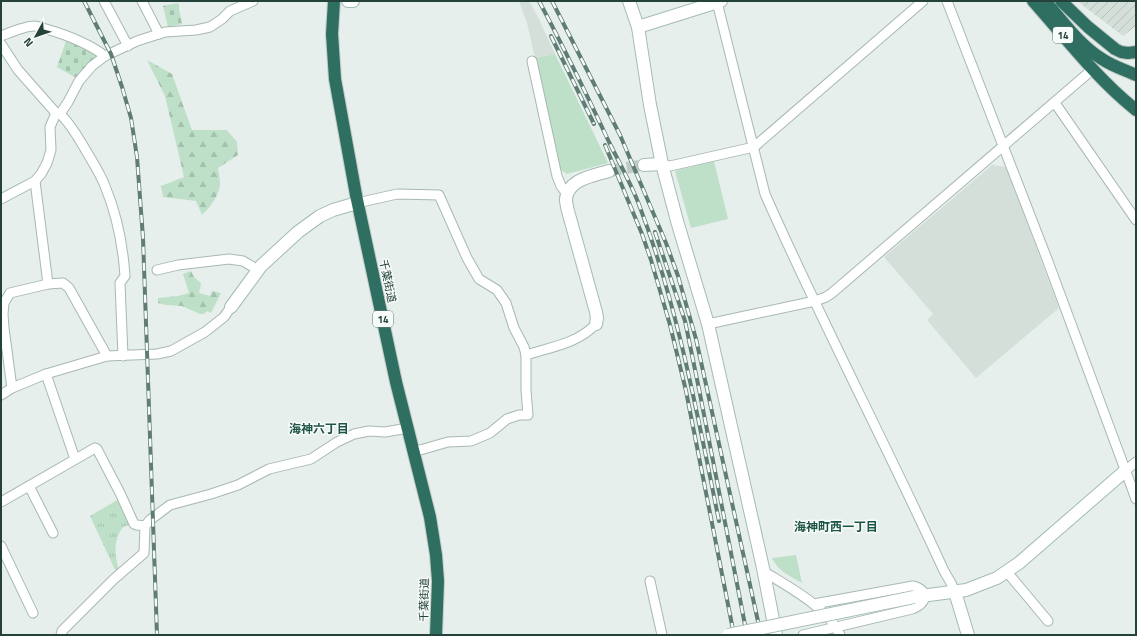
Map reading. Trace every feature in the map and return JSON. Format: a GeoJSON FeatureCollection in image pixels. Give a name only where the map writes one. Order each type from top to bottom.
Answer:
{"type":"FeatureCollection","features":[{"type":"Feature","properties":{"kind":"highway","name":"千葉街道"},"geometry":{"type":"LineString","coordinates":[[334,1],[332,34],[335,80],[357,203],[396,382],[430,517],[436,555],[438,581],[436,635]]}},
{"type":"Feature","properties":{"kind":"highway","name":"14"},"geometry":{"type":"LineString","coordinates":[[1033,1],[1093,69],[1122,99],[1136,110]]}},
{"type":"Feature","properties":{"kind":"highway","name":"14"},"geometry":{"type":"LineString","coordinates":[[1045,1],[1076,37],[1092,52],[1103,60],[1136,75]]}},
{"type":"Feature","properties":{"kind":"highway"},"geometry":{"type":"LineString","coordinates":[[1062,1],[1088,27],[1115,49],[1121,52],[1136,52]]}},
{"type":"Feature","properties":{"kind":"highway"},"geometry":{"type":"LineString","coordinates":[[1122,99],[1136,115]]}},
{"type":"Feature","properties":{"kind":"street"},"geometry":{"type":"LineString","coordinates":[[104,1],[128,46]]}},
{"type":"Feature","properties":{"kind":"street"},"geometry":{"type":"LineString","coordinates":[[142,1],[159,34]]}},
{"type":"Feature","properties":{"kind":"street"},"geometry":{"type":"LineString","coordinates":[[1,199],[35,181],[47,163],[51,150],[50,127],[58,113],[68,102],[79,81],[92,66],[105,56],[137,41],[165,32],[196,30],[210,27],[222,19],[230,11],[253,1]]}},
{"type":"Feature","properties":{"kind":"street"},"geometry":{"type":"LineString","coordinates":[[629,1],[638,27],[650,105],[662,164],[677,221],[708,324],[776,635]]}},
{"type":"Feature","properties":{"kind":"street"},"geometry":{"type":"LineString","coordinates":[[644,166],[662,164],[670,166],[754,147],[923,1]]}},
{"type":"Feature","properties":{"kind":"street"},"geometry":{"type":"LineString","coordinates":[[946,1],[1004,146],[1136,499]]}},
{"type":"Feature","properties":{"kind":"street"},"geometry":{"type":"LineString","coordinates":[[638,27],[719,2],[766,194],[815,301],[944,571],[951,582],[968,635]]}},
{"type":"Feature","properties":{"kind":"street"},"geometry":{"type":"LineString","coordinates":[[1,36],[18,29],[34,26],[58,32],[80,41],[105,56]]}},
{"type":"Feature","properties":{"kind":"street"},"geometry":{"type":"LineString","coordinates":[[1,44],[18,70],[58,113],[64,117],[80,141],[105,185],[120,236],[124,259],[125,276],[120,283],[123,356]]}},
{"type":"Feature","properties":{"kind":"street"},"geometry":{"type":"LineString","coordinates":[[532,61],[557,176],[561,186],[567,194]]}},
{"type":"Feature","properties":{"kind":"street"},"geometry":{"type":"LineString","coordinates":[[708,324],[815,301],[826,297],[1093,69]]}},
{"type":"Feature","properties":{"kind":"street"},"geometry":{"type":"LineString","coordinates":[[1055,103],[1136,220]]}},
{"type":"Feature","properties":{"kind":"street"},"geometry":{"type":"LineString","coordinates":[[526,355],[571,342],[590,330],[596,324],[596,312],[566,200],[570,188],[576,182],[609,171]]}},
{"type":"Feature","properties":{"kind":"street"},"geometry":{"type":"LineString","coordinates":[[35,181],[48,284]]}},
{"type":"Feature","properties":{"kind":"street"},"geometry":{"type":"LineString","coordinates":[[1,395],[12,388],[46,374],[108,356],[157,354],[171,351],[205,332],[224,317],[258,270],[270,257],[298,232],[320,216],[333,210],[357,203],[398,194],[439,195],[467,258],[479,279],[497,290],[506,303],[514,328],[524,347],[526,355],[528,415],[519,415],[507,419],[490,433],[471,441],[448,442],[413,451]]}},
{"type":"Feature","properties":{"kind":"street"},"geometry":{"type":"LineString","coordinates":[[157,270],[178,265],[230,259],[243,261],[258,270]]}},
{"type":"Feature","properties":{"kind":"street"},"geometry":{"type":"LineString","coordinates":[[1,289],[10,292],[48,284],[63,283],[69,288],[108,356]]}},
{"type":"Feature","properties":{"kind":"street"},"geometry":{"type":"LineString","coordinates":[[10,292],[4,303],[3,314],[12,388]]}},
{"type":"Feature","properties":{"kind":"street"},"geometry":{"type":"LineString","coordinates":[[46,374],[75,459]]}},
{"type":"Feature","properties":{"kind":"street"},"geometry":{"type":"LineString","coordinates":[[61,635],[62,631],[109,584],[144,553],[145,526],[150,520],[170,505],[238,485],[269,469],[311,459],[337,442],[354,434],[369,431],[385,432],[408,428]]}},
{"type":"Feature","properties":{"kind":"street"},"geometry":{"type":"LineString","coordinates":[[1,502],[95,448],[97,449],[120,493],[134,524],[145,526]]}},
{"type":"Feature","properties":{"kind":"street"},"geometry":{"type":"LineString","coordinates":[[728,635],[920,596],[955,592],[978,586],[997,578],[1019,564],[1136,462]]}},
{"type":"Feature","properties":{"kind":"street"},"geometry":{"type":"LineString","coordinates":[[29,486],[53,533]]}},
{"type":"Feature","properties":{"kind":"street"},"geometry":{"type":"LineString","coordinates":[[1,546],[33,613]]}},
{"type":"Feature","properties":{"kind":"street"},"geometry":{"type":"LineString","coordinates":[[763,571],[814,604],[839,631]]}},
{"type":"Feature","properties":{"kind":"street"},"geometry":{"type":"LineString","coordinates":[[1007,572],[1048,621]]}},
{"type":"Feature","properties":{"kind":"street"},"geometry":{"type":"LineString","coordinates":[[650,581],[662,635]]}},
{"type":"Feature","properties":{"kind":"street"},"geometry":{"type":"LineString","coordinates":[[803,635],[839,631],[918,607],[923,603],[920,596],[922,590],[913,586],[814,604]]}},
{"type":"Feature","properties":{"kind":"shaded area"},"geometry":{"type":"Polygon","coordinates":[[[519,1],[529,1],[555,54],[535,58],[527,23],[519,1]]]}},
{"type":"Feature","properties":{"kind":"shaded area"},"geometry":{"type":"Polygon","coordinates":[[[1077,1],[1136,1],[1136,26],[1123,36],[1077,1]]]}},
{"type":"Feature","properties":{"kind":"shaded area"},"geometry":{"type":"Polygon","coordinates":[[[992,165],[1006,167],[1059,308],[976,378],[927,320],[933,314],[884,257],[992,165]]]}},
{"type":"Feature","properties":{"kind":"green space"},"geometry":{"type":"Polygon","coordinates":[[[178,3],[182,24],[168,27],[163,6],[178,3]]]}},
{"type":"Feature","properties":{"kind":"green space"},"geometry":{"type":"Polygon","coordinates":[[[66,41],[101,55],[78,79],[57,67],[66,41]]]}},
{"type":"Feature","properties":{"kind":"green space"},"geometry":{"type":"Polygon","coordinates":[[[555,54],[608,163],[567,174],[559,169],[535,58],[555,54]]]}},
{"type":"Feature","properties":{"kind":"green space"},"geometry":{"type":"Polygon","coordinates":[[[147,60],[172,74],[192,130],[227,130],[237,142],[238,155],[218,168],[220,185],[218,193],[211,205],[202,215],[196,201],[163,197],[161,186],[184,177],[165,96],[147,60]]]}},
{"type":"Feature","properties":{"kind":"green space"},"geometry":{"type":"Polygon","coordinates":[[[714,161],[728,219],[691,228],[675,171],[714,161]]]}},
{"type":"Feature","properties":{"kind":"green space"},"geometry":{"type":"Polygon","coordinates":[[[191,271],[194,277],[201,283],[199,293],[210,296],[212,291],[221,293],[211,313],[207,311],[204,314],[200,314],[182,306],[158,303],[158,298],[178,296],[189,293],[183,274],[191,271]]]}},
{"type":"Feature","properties":{"kind":"green space"},"geometry":{"type":"Polygon","coordinates":[[[119,499],[131,524],[123,527],[117,537],[116,555],[120,572],[117,574],[90,516],[119,499]]]}},
{"type":"Feature","properties":{"kind":"green space"},"geometry":{"type":"Polygon","coordinates":[[[796,555],[802,583],[781,570],[772,558],[796,555]]]}},
{"type":"Feature","properties":{"kind":"tunnel"},"geometry":{"type":"LineString","coordinates":[[609,171],[644,165]]}},
{"type":"Feature","properties":{"kind":"railway"},"geometry":{"type":"LineString","coordinates":[[84,1],[111,54],[131,118],[137,157],[143,238],[157,635]]}},
{"type":"Feature","properties":{"kind":"railway"},"geometry":{"type":"LineString","coordinates":[[539,1],[632,187],[652,241],[685,360],[719,521]]}},
{"type":"Feature","properties":{"kind":"railway"},"geometry":{"type":"LineString","coordinates":[[552,1],[620,135],[666,243],[678,276],[696,339],[761,635]]}},
{"type":"Feature","properties":{"kind":"railway"},"geometry":{"type":"LineString","coordinates":[[551,36],[594,124]]}},
{"type":"Feature","properties":{"kind":"railway"},"geometry":{"type":"LineString","coordinates":[[605,145],[642,234],[670,325],[686,391],[734,635]]}},
{"type":"Feature","properties":{"kind":"railway"},"geometry":{"type":"LineString","coordinates":[[655,232],[685,321],[747,635]]}},
{"type":"Feature","properties":{"kind":"district","name":"海神六丁目"},"geometry":{"type":"Point","coordinates":[319,429]}},
{"type":"Feature","properties":{"kind":"district","name":"海神町西一丁目"},"geometry":{"type":"Point","coordinates":[836,527]}}]}
